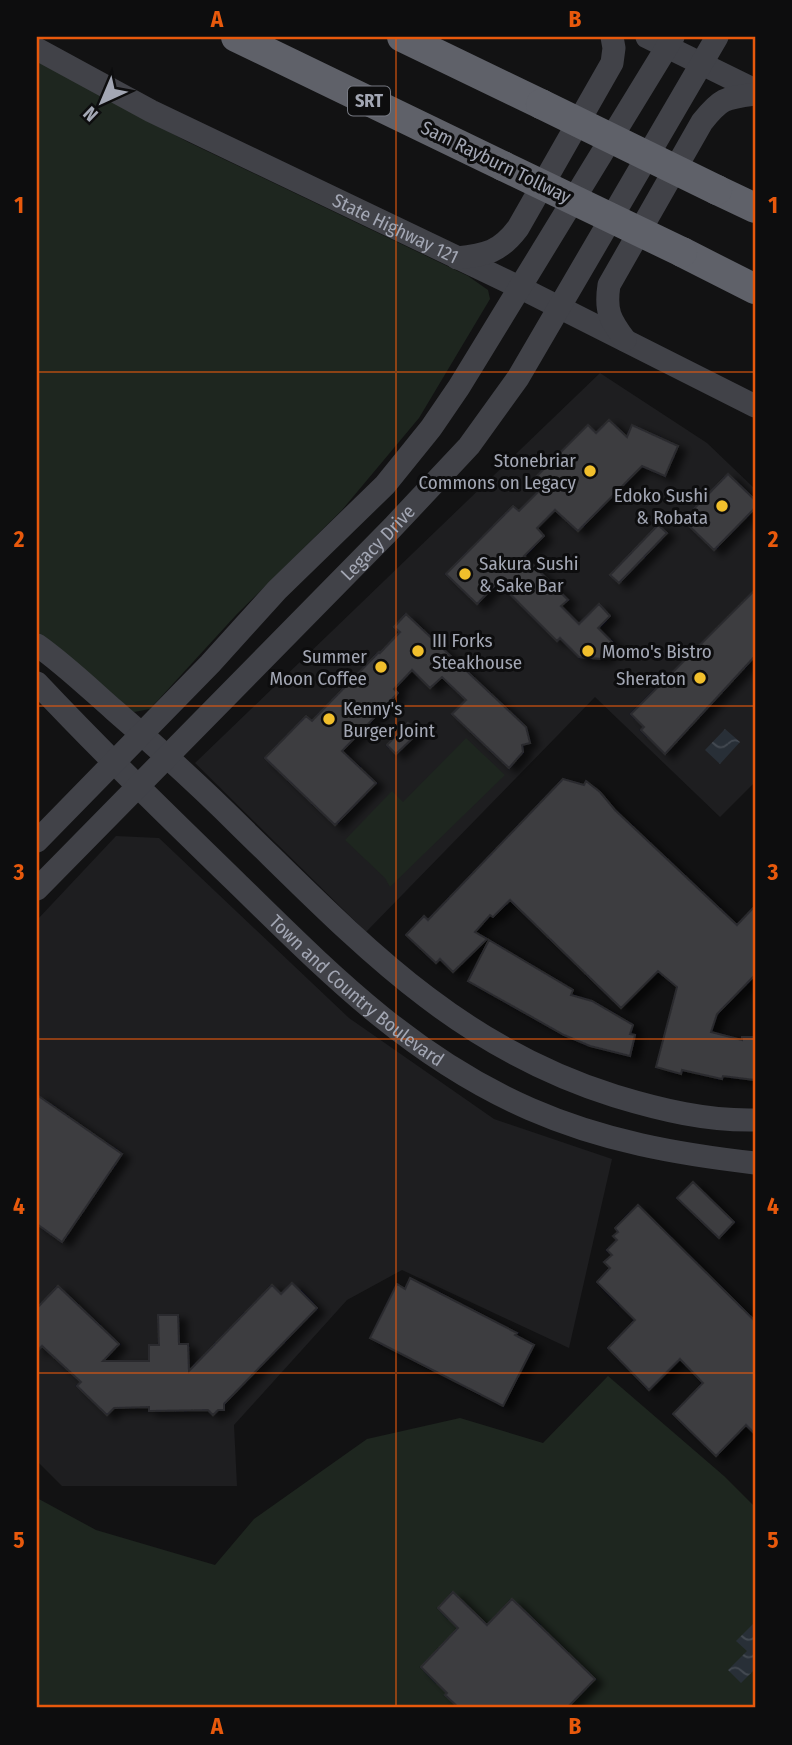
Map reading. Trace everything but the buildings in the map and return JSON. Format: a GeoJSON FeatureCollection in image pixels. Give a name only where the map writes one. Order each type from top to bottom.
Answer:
{"type":"FeatureCollection","features":[{"type":"Feature","properties":{"kind":"highway","name":"Sam Rayburn Tollway"},"geometry":{"type":"LineString","coordinates":[[236,37],[752,288]]}},
{"type":"Feature","properties":{"kind":"highway"},"geometry":{"type":"LineString","coordinates":[[401,37],[755,208]]}},
{"type":"Feature","properties":{"kind":"main road"},"geometry":{"type":"LineString","coordinates":[[457,258],[480,255],[499,248],[518,228],[612,63],[612,37]]}},
{"type":"Feature","properties":{"kind":"main road","name":"Legacy Drive"},"geometry":{"type":"LineString","coordinates":[[37,890],[452,466],[518,379],[717,37]]}},
{"type":"Feature","properties":{"kind":"main road"},"geometry":{"type":"LineString","coordinates":[[662,40],[755,92]]}},
{"type":"Feature","properties":{"kind":"main road","name":"Legacy Drive"},"geometry":{"type":"LineString","coordinates":[[37,841],[114,764],[276,590],[384,485],[430,428],[459,387],[519,287],[662,40]]}},
{"type":"Feature","properties":{"kind":"main road","name":"State Highway 121"},"geometry":{"type":"LineString","coordinates":[[37,49],[151,111],[519,287],[755,406]]}},
{"type":"Feature","properties":{"kind":"main road"},"geometry":{"type":"LineString","coordinates":[[626,341],[612,322],[606,303],[609,285],[702,122],[714,107],[728,97],[755,92]]}},
{"type":"Feature","properties":{"kind":"main road","name":"Town and Country Boulevard"},"geometry":{"type":"LineString","coordinates":[[37,645],[142,734],[389,968],[422,996],[475,1032],[539,1067],[619,1097],[697,1116],[732,1121],[755,1120]]}},
{"type":"Feature","properties":{"kind":"main road","name":"Town and Country Boulevard"},"geometry":{"type":"LineString","coordinates":[[37,683],[114,764],[348,991],[392,1027],[444,1062],[529,1109],[606,1137],[678,1154],[755,1163]]}},
{"type":"Feature","properties":{"kind":"shaded area"},"geometry":{"type":"Polygon","coordinates":[[[37,61],[188,142],[468,276],[488,290],[490,299],[419,418],[342,510],[237,614],[150,709],[134,712],[116,702],[70,658],[37,632],[37,61]]]}},
{"type":"Feature","properties":{"kind":"shaded area"},"geometry":{"type":"Polygon","coordinates":[[[600,373],[707,443],[755,489],[755,782],[720,817],[595,697],[366,932],[195,763],[600,373]]]}},
{"type":"Feature","properties":{"kind":"shaded area"},"geometry":{"type":"Polygon","coordinates":[[[466,738],[505,775],[390,887],[385,878],[345,840],[392,791],[403,802],[466,738]]]}},
{"type":"Feature","properties":{"kind":"shaded area"},"geometry":{"type":"Polygon","coordinates":[[[116,836],[159,838],[349,1018],[494,1119],[612,1159],[569,1348],[402,1270],[347,1300],[234,1425],[237,1486],[62,1486],[37,1461],[37,920],[116,836]]]}},
{"type":"Feature","properties":{"kind":"shaded area"},"geometry":{"type":"Polygon","coordinates":[[[608,1376],[724,1476],[755,1507],[755,1708],[37,1708],[37,1498],[96,1530],[215,1565],[254,1519],[367,1439],[460,1418],[543,1443],[608,1376]]]}},
{"type":"Feature","properties":{"kind":"water"},"geometry":{"type":"Polygon","coordinates":[[[725,729],[740,742],[720,764],[705,750],[725,729]]]}},
{"type":"Feature","properties":{"kind":"water"},"geometry":{"type":"Polygon","coordinates":[[[755,1622],[755,1669],[741,1683],[728,1670],[747,1651],[736,1641],[755,1622]]]}},
{"type":"Feature","properties":{"kind":"place","name":"Stonebriar Commons on Legacy"},"geometry":{"type":"Point","coordinates":[590,471]}},
{"type":"Feature","properties":{"kind":"place","name":"Edoko Sushi & Robata"},"geometry":{"type":"Point","coordinates":[722,506]}},
{"type":"Feature","properties":{"kind":"place","name":"Sakura Sushi & Sake Bar"},"geometry":{"type":"Point","coordinates":[465,574]}},
{"type":"Feature","properties":{"kind":"place","name":"III Forks Steakhouse"},"geometry":{"type":"Point","coordinates":[418,651]}},
{"type":"Feature","properties":{"kind":"place","name":"Momo's Bistro"},"geometry":{"type":"Point","coordinates":[588,651]}},
{"type":"Feature","properties":{"kind":"place","name":"Summer Moon Coffee"},"geometry":{"type":"Point","coordinates":[381,667]}},
{"type":"Feature","properties":{"kind":"place","name":"Sheraton"},"geometry":{"type":"Point","coordinates":[700,678]}},
{"type":"Feature","properties":{"kind":"place","name":"Kenny's Burger Joint"},"geometry":{"type":"Point","coordinates":[329,719]}}]}
